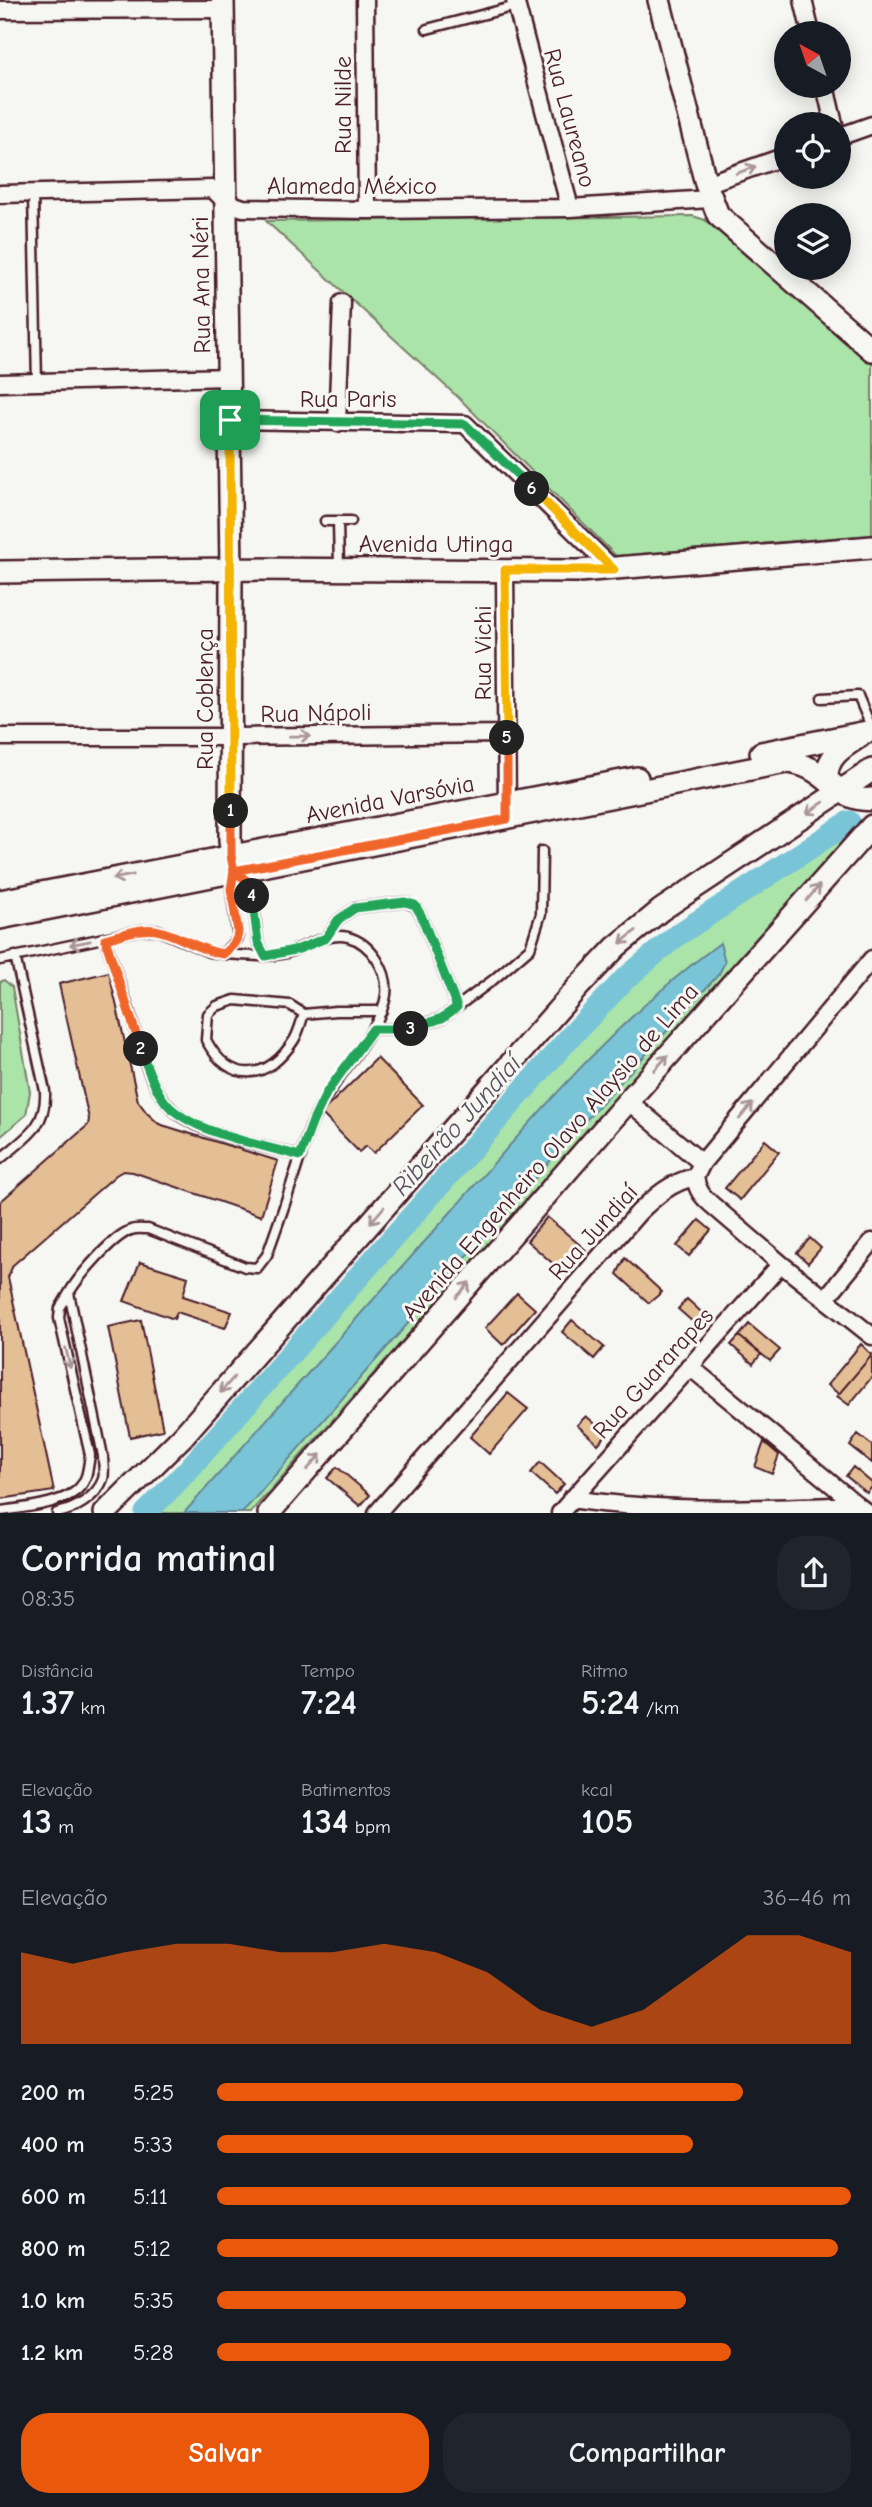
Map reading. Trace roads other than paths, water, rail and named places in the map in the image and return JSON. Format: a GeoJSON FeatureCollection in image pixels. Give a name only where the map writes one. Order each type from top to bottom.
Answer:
{"type":"FeatureCollection","features":[{"type":"Feature","properties":{"kind":"main road"},"geometry":{"type":"LineString","coordinates":[[659,0],[708,191],[718,215],[872,350]]}},
{"type":"Feature","properties":{"kind":"main road","name":"Rua Ana Néri"},"geometry":{"type":"LineString","coordinates":[[223,4],[231,569]]}},
{"type":"Feature","properties":{"kind":"main road","name":"Avenida Utinga"},"geometry":{"type":"LineString","coordinates":[[0,572],[231,569],[614,570],[872,547]]}},
{"type":"Feature","properties":{"kind":"main road","name":"Rua Coblença"},"geometry":{"type":"LineString","coordinates":[[231,569],[233,864]]}},
{"type":"Feature","properties":{"kind":"main road"},"geometry":{"type":"LineString","coordinates":[[834,784],[829,764],[835,755],[846,744],[870,731]]}},
{"type":"Feature","properties":{"kind":"main road","name":"Avenida Varsóvia"},"geometry":{"type":"LineString","coordinates":[[507,811],[870,731]]}},
{"type":"Feature","properties":{"kind":"main road","name":"Avenida Varsóvia"},"geometry":{"type":"LineString","coordinates":[[0,901],[233,864],[507,811],[786,762],[808,766],[853,798],[872,799]]}},
{"type":"Feature","properties":{"kind":"main road"},"geometry":{"type":"LineString","coordinates":[[105,1513],[181,1437],[616,947],[662,909],[834,784],[872,770]]}},
{"type":"Feature","properties":{"kind":"main road","name":"Avenida Engenheiro Olavo Alaysio de Lima"},"geometry":{"type":"LineString","coordinates":[[269,1513],[872,826]]}},
{"type":"Feature","properties":{"kind":"main road","name":"Avenida Varsóvia"},"geometry":{"type":"LineString","coordinates":[[0,918],[233,864]]}},
{"type":"Feature","properties":{"kind":"street","name":"Rua Nilde"},"geometry":{"type":"LineString","coordinates":[[365,0],[367,210]]}},
{"type":"Feature","properties":{"kind":"street"},"geometry":{"type":"LineString","coordinates":[[803,0],[808,21]]}},
{"type":"Feature","properties":{"kind":"street","name":"Rua Laureano"},"geometry":{"type":"LineString","coordinates":[[516,3],[570,208]]}},
{"type":"Feature","properties":{"kind":"street"},"geometry":{"type":"LineString","coordinates":[[0,10],[223,4]]}},
{"type":"Feature","properties":{"kind":"street"},"geometry":{"type":"LineString","coordinates":[[851,132],[872,125]]}},
{"type":"Feature","properties":{"kind":"street","name":"Alameda México"},"geometry":{"type":"LineString","coordinates":[[0,194],[213,189],[226,202],[243,208],[570,208],[708,191],[774,161]]}},
{"type":"Feature","properties":{"kind":"street"},"geometry":{"type":"LineString","coordinates":[[337,423],[342,303]]}},
{"type":"Feature","properties":{"kind":"street"},"geometry":{"type":"LineString","coordinates":[[0,383],[230,377]]}},
{"type":"Feature","properties":{"kind":"street","name":"Rua Paris"},"geometry":{"type":"LineString","coordinates":[[230,420],[465,424],[614,570]]}},
{"type":"Feature","properties":{"kind":"street","name":"Rua Vichi"},"geometry":{"type":"LineString","coordinates":[[505,570],[507,811]]}},
{"type":"Feature","properties":{"kind":"street","name":"Rua Nápoli"},"geometry":{"type":"LineString","coordinates":[[0,737],[507,734]]}},
{"type":"Feature","properties":{"kind":"street","name":"Rua Jundiaí"},"geometry":{"type":"LineString","coordinates":[[377,1513],[639,1212],[665,1188],[699,1170],[872,959]]}},
{"type":"Feature","properties":{"kind":"street"},"geometry":{"type":"LineString","coordinates":[[628,1101],[699,1170],[696,1186],[701,1195],[781,1264],[872,1336]]}},
{"type":"Feature","properties":{"kind":"street"},"geometry":{"type":"LineString","coordinates":[[826,1298],[872,1242]]}},
{"type":"Feature","properties":{"kind":"street","name":"Rua Guararapes"},"geometry":{"type":"LineString","coordinates":[[560,1513],[781,1264]]}},
{"type":"Feature","properties":{"kind":"street"},"geometry":{"type":"LineString","coordinates":[[689,1366],[862,1509]]}},
{"type":"Feature","properties":{"kind":"street"},"geometry":{"type":"LineString","coordinates":[[571,1499],[619,1506],[722,1510],[862,1509]]}},
{"type":"Feature","properties":{"kind":"lane"},"geometry":{"type":"LineString","coordinates":[[427,29],[516,3]]}},
{"type":"Feature","properties":{"kind":"lane"},"geometry":{"type":"LineString","coordinates":[[33,194],[37,383]]}},
{"type":"Feature","properties":{"kind":"lane"},"geometry":{"type":"LineString","coordinates":[[325,521],[351,521]]}},
{"type":"Feature","properties":{"kind":"lane"},"geometry":{"type":"LineString","coordinates":[[338,521],[340,571]]}},
{"type":"Feature","properties":{"kind":"lane"},"geometry":{"type":"LineString","coordinates":[[822,698],[858,696],[870,731]]}},
{"type":"Feature","properties":{"kind":"lane"},"geometry":{"type":"LineString","coordinates":[[373,1029],[410,1029],[442,1018],[493,980],[530,947],[541,914],[541,851]]}},
{"type":"Feature","properties":{"kind":"lane"},"geometry":{"type":"LineString","coordinates":[[223,954],[238,938],[231,889],[233,864]]}},
{"type":"Feature","properties":{"kind":"lane"},"geometry":{"type":"LineString","coordinates":[[233,864],[251,884],[258,942],[265,956]]}},
{"type":"Feature","properties":{"kind":"lane"},"geometry":{"type":"LineString","coordinates":[[326,938],[338,920],[355,908],[405,902],[415,905],[457,1007]]}},
{"type":"Feature","properties":{"kind":"lane"},"geometry":{"type":"LineString","coordinates":[[0,960],[141,930],[158,930],[209,952],[265,956],[299,949],[326,938],[345,936],[361,941],[375,956],[384,976],[386,993],[382,1011],[373,1029],[327,1092],[313,1121],[267,1255],[257,1268],[245,1267],[148,1229],[133,1229],[122,1235],[86,1269],[60,1308],[59,1318],[90,1455],[87,1473],[80,1487],[66,1497],[0,1511]]}},
{"type":"Feature","properties":{"kind":"lane"},"geometry":{"type":"LineString","coordinates":[[105,939],[155,1086],[167,1104],[182,1117],[206,1129],[300,1156]]}},
{"type":"Feature","properties":{"kind":"lane"},"geometry":{"type":"LineString","coordinates":[[0,1159],[37,1128],[46,1106],[16,956]]}},
{"type":"Feature","properties":{"kind":"lane"},"geometry":{"type":"LineString","coordinates":[[304,1014],[295,1038],[281,1056],[265,1070],[252,1074],[238,1071],[221,1062],[206,1040],[208,1014],[217,1006],[235,1000],[290,1006],[304,1014],[382,1011]]}},
{"type":"Feature","properties":{"kind":"lane"},"geometry":{"type":"LineString","coordinates":[[57,1513],[84,1502],[96,1492],[103,1478],[103,1456],[69,1293]]}},
{"type":"Feature","properties":{"kind":"water"},"geometry":{"type":"Polygon","coordinates":[[[720,943],[725,962],[719,974],[587,1119],[242,1513],[184,1513],[582,1066],[648,1001],[720,943]]]}},
{"type":"Feature","properties":{"kind":"waterway","name":"Ribeirão Jundiaí"},"geometry":{"type":"LineString","coordinates":[[146,1513],[187,1471],[571,1036],[625,979],[676,936],[849,822]]}}]}
